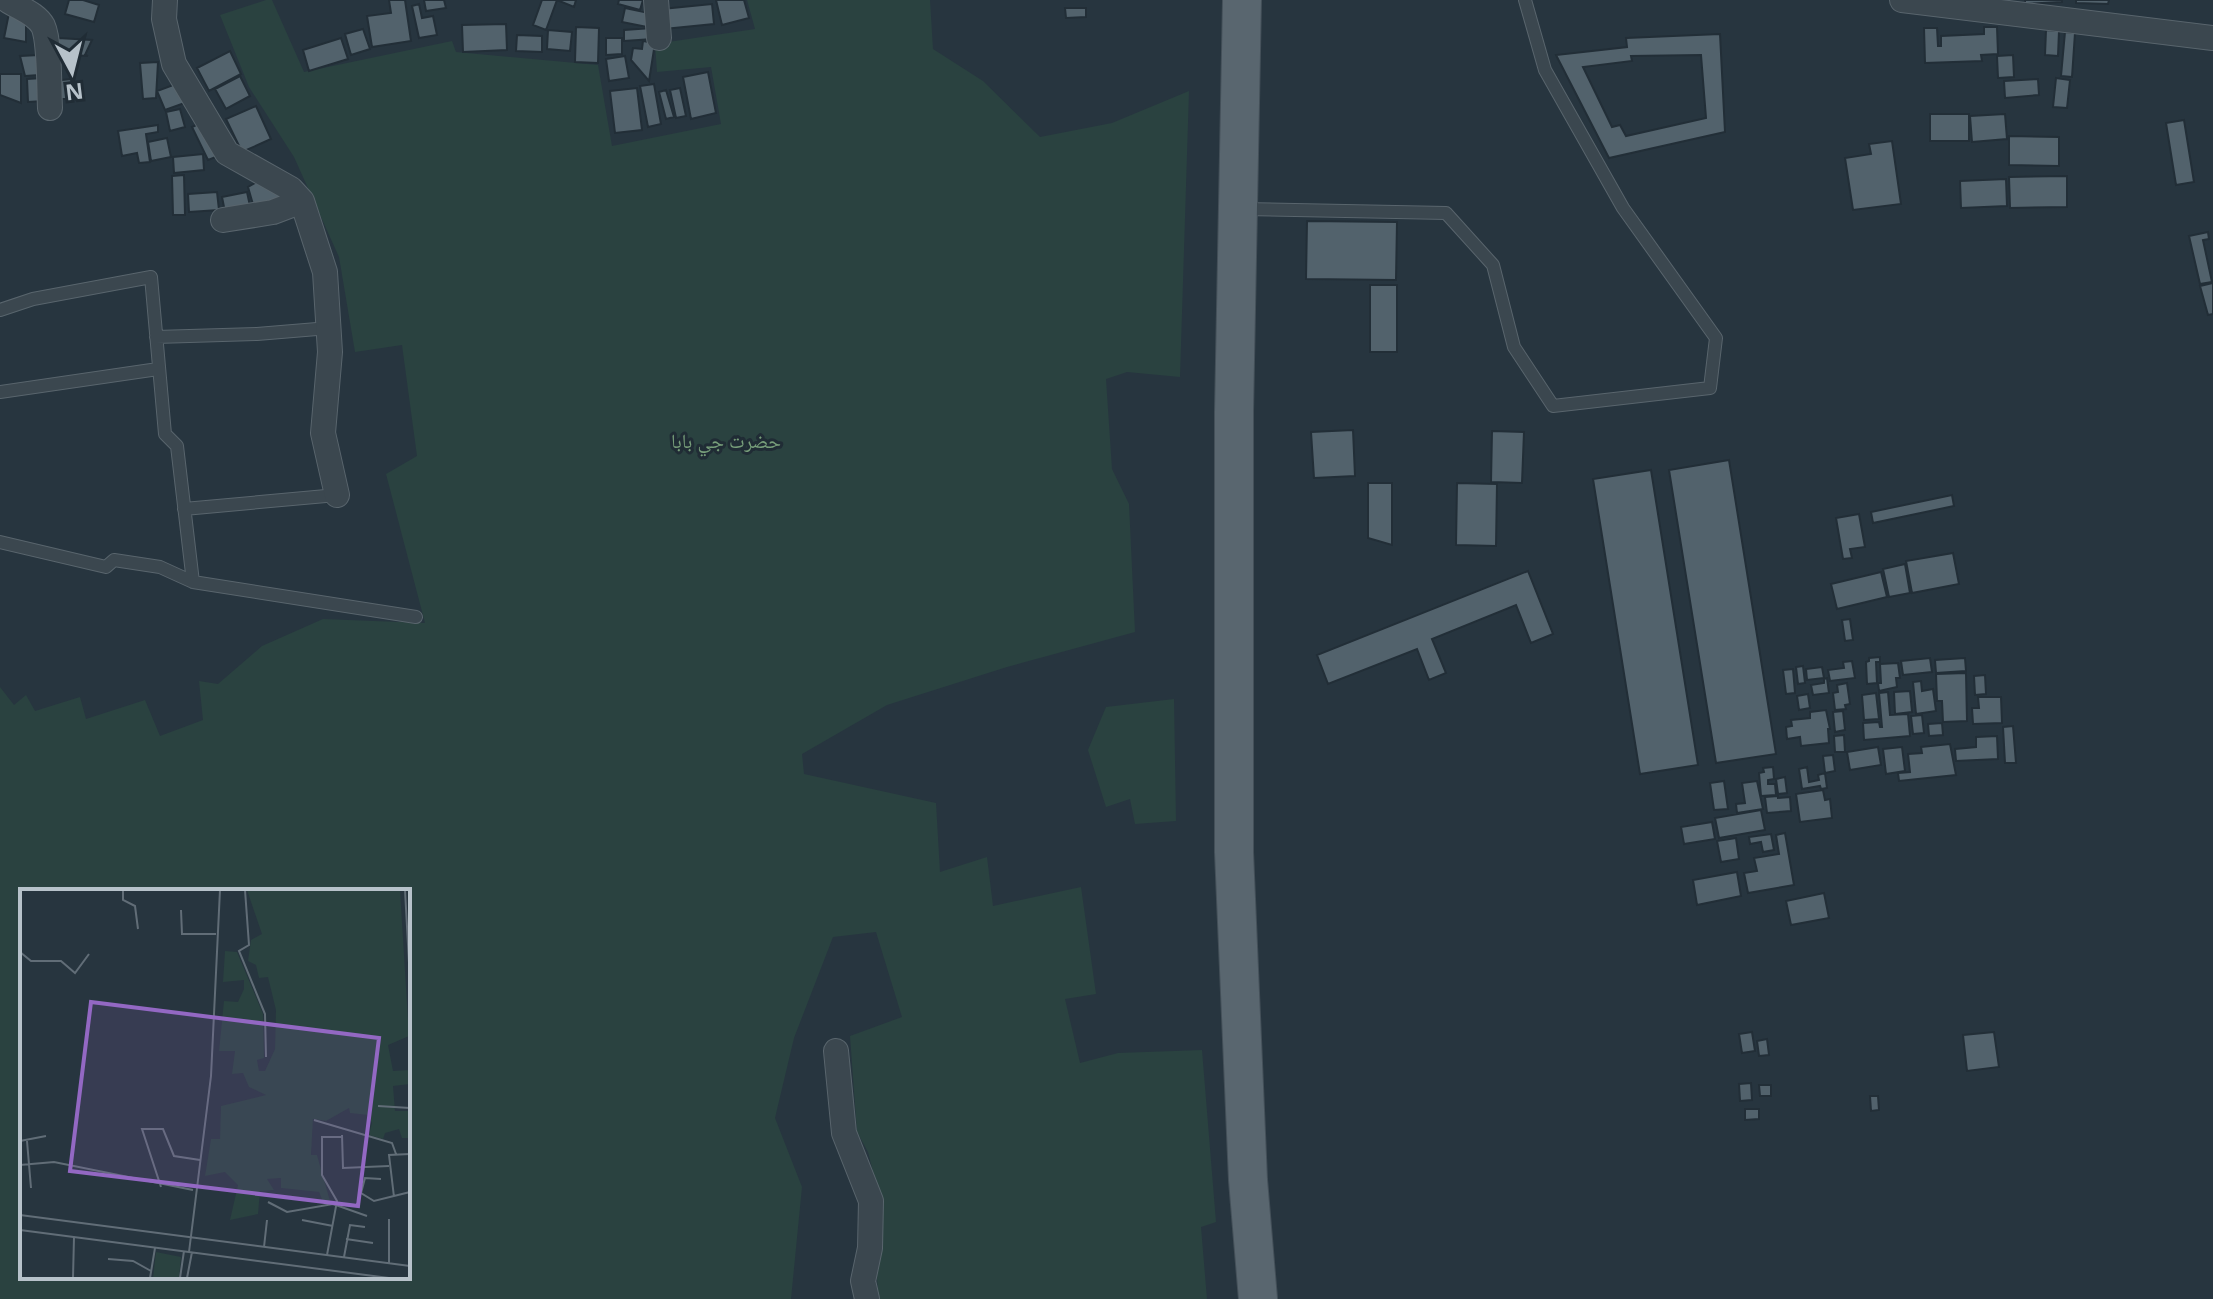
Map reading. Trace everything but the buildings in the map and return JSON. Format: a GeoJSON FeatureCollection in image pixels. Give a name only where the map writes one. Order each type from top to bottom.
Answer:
{"type":"FeatureCollection","features":[{"type":"Feature","properties":{"kind":"main road"},"geometry":{"type":"LineString","coordinates":[[1242,0],[1249,209]]}},
{"type":"Feature","properties":{"kind":"main road"},"geometry":{"type":"LineString","coordinates":[[1258,1299],[1248,1180],[1245,862],[1234,412],[1263,0]]}},
{"type":"Feature","properties":{"kind":"main road"},"geometry":{"type":"LineString","coordinates":[[1245,862],[1276,1299]]}},
{"type":"Feature","properties":{"kind":"street"},"geometry":{"type":"LineString","coordinates":[[7,0],[42,24],[46,37],[50,108]]}},
{"type":"Feature","properties":{"kind":"street"},"geometry":{"type":"LineString","coordinates":[[165,0],[164,19],[174,64],[227,153],[291,189],[302,201],[325,272],[330,352],[323,433],[337,495]]}},
{"type":"Feature","properties":{"kind":"street"},"geometry":{"type":"LineString","coordinates":[[656,0],[659,38]]}},
{"type":"Feature","properties":{"kind":"street"},"geometry":{"type":"LineString","coordinates":[[1902,0],[2213,38]]}},
{"type":"Feature","properties":{"kind":"street"},"geometry":{"type":"LineString","coordinates":[[223,220],[273,212],[302,201]]}},
{"type":"Feature","properties":{"kind":"street"},"geometry":{"type":"LineString","coordinates":[[836,1051],[844,1133],[871,1201],[870,1248],[863,1281],[867,1299]]}},
{"type":"Feature","properties":{"kind":"lane"},"geometry":{"type":"LineString","coordinates":[[1249,209],[1446,213],[1493,265],[1514,347],[1553,406],[1710,388],[1716,338],[1623,208],[1545,70],[1525,0]]}},
{"type":"Feature","properties":{"kind":"lane"},"geometry":{"type":"LineString","coordinates":[[0,310],[33,299],[151,277],[165,434],[177,446],[193,582]]}},
{"type":"Feature","properties":{"kind":"lane"},"geometry":{"type":"LineString","coordinates":[[156,337],[329,328]]}},
{"type":"Feature","properties":{"kind":"lane"},"geometry":{"type":"LineString","coordinates":[[0,392],[158,369]]}},
{"type":"Feature","properties":{"kind":"lane"},"geometry":{"type":"LineString","coordinates":[[184,509],[337,495]]}},
{"type":"Feature","properties":{"kind":"lane"},"geometry":{"type":"LineString","coordinates":[[0,542],[106,567],[114,560],[160,567],[193,582],[416,617]]}},
{"type":"Feature","properties":{"kind":"green space","name":"حضرت جي بابا"},"geometry":{"type":"Polygon","coordinates":[[[272,0],[304,72],[452,41],[456,52],[598,65],[612,146],[721,124],[711,67],[657,72],[655,44],[755,29],[747,0],[930,0],[933,49],[983,81],[1040,137],[1112,123],[1189,91],[1180,377],[1127,372],[1106,379],[1112,469],[1129,504],[1135,632],[1007,667],[887,705],[802,754],[804,774],[936,803],[940,872],[987,857],[993,906],[1081,887],[1096,994],[1065,999],[1080,1063],[1118,1053],[1202,1050],[1216,1222],[1201,1227],[1207,1299],[879,1299],[877,1279],[881,1203],[868,1152],[857,1132],[850,1036],[902,1017],[876,932],[833,937],[794,1038],[775,1118],[802,1187],[791,1299],[0,1299],[0,687],[14,705],[26,695],[35,711],[80,697],[86,719],[145,700],[160,736],[203,720],[199,681],[218,684],[262,646],[323,619],[425,623],[386,474],[417,456],[402,345],[355,352],[339,257],[294,157],[249,87],[220,15],[272,0]]]}},
{"type":"Feature","properties":{"kind":"green space"},"geometry":{"type":"Polygon","coordinates":[[[1174,699],[1176,821],[1135,824],[1130,799],[1106,807],[1088,750],[1106,707],[1174,699]]]}}]}
